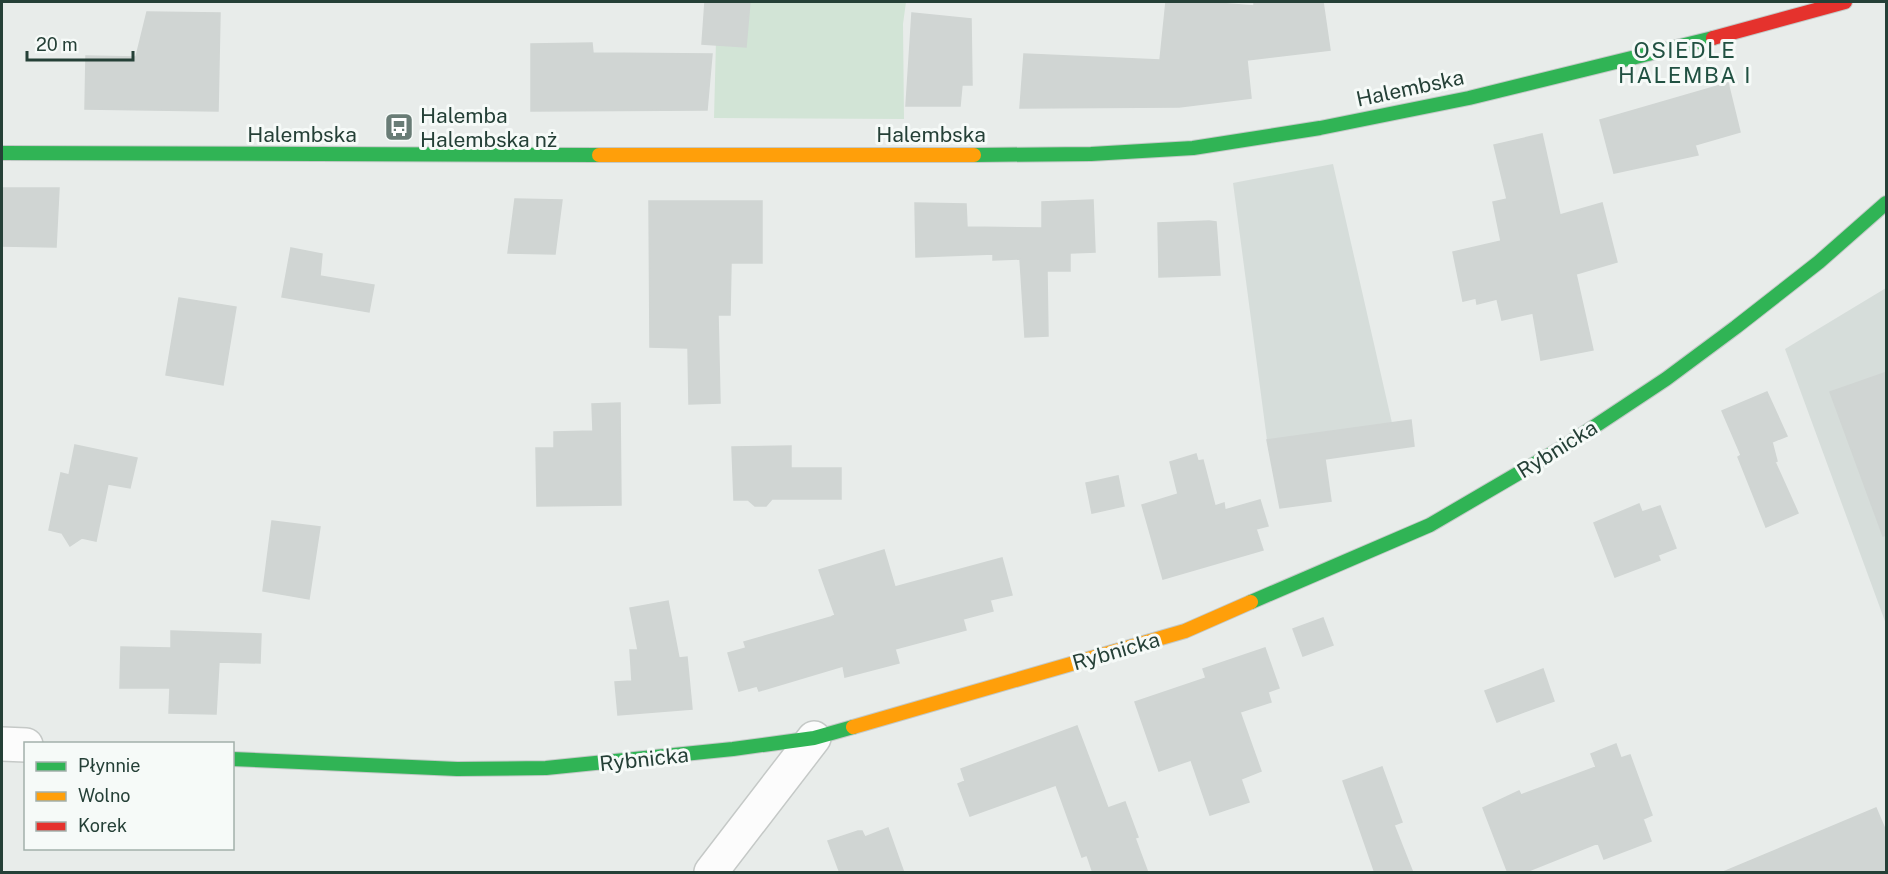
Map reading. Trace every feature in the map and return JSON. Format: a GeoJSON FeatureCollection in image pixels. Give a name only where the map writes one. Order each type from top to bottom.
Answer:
{"type":"FeatureCollection","features":[{"type":"Feature","properties":{"kind":"street","name":"Halembska"},"geometry":{"type":"LineString","coordinates":[[2,153],[867,156],[1091,154],[1193,148],[1320,128],[1468,98],[1725,35],[1845,2]]}},
{"type":"Feature","properties":{"kind":"street","name":"Rybnicka"},"geometry":{"type":"LineString","coordinates":[[234,759],[457,769],[546,768],[629,761],[814,738],[1185,631],[1430,525],[1565,446],[1666,379],[1819,262],[1887,203]]}},
{"type":"Feature","properties":{"kind":"street"},"geometry":{"type":"LineString","coordinates":[[711,873],[814,738]]}},
{"type":"Feature","properties":{"kind":"street"},"geometry":{"type":"LineString","coordinates":[[2,744],[24,746]]}},
{"type":"Feature","properties":{"kind":"shaded area"},"geometry":{"type":"Polygon","coordinates":[[[1333,164],[1392,423],[1267,440],[1233,183],[1333,164]]]}},
{"type":"Feature","properties":{"kind":"shaded area"},"geometry":{"type":"Polygon","coordinates":[[[1886,288],[1886,624],[1785,349],[1886,288]]]}},
{"type":"Feature","properties":{"kind":"green space"},"geometry":{"type":"Polygon","coordinates":[[[717,2],[906,2],[903,24],[904,119],[714,118],[717,2]]]}},
{"type":"Feature","properties":{"kind":"building"},"geometry":{"type":"Polygon","coordinates":[[[705,2],[750,2],[746,47],[702,44],[705,2]]]}},
{"type":"Feature","properties":{"kind":"building"},"geometry":{"type":"Polygon","coordinates":[[[1166,2],[1254,6],[1254,2],[1323,2],[1330,50],[1247,60],[1251,98],[1179,107],[1020,108],[1024,54],[1160,60],[1166,2]]]}},
{"type":"Feature","properties":{"kind":"building"},"geometry":{"type":"Polygon","coordinates":[[[147,12],[220,13],[218,111],[85,109],[86,56],[136,57],[147,12]]]}},
{"type":"Feature","properties":{"kind":"building"},"geometry":{"type":"Polygon","coordinates":[[[912,13],[971,19],[972,85],[962,85],[960,106],[906,106],[912,13]]]}},
{"type":"Feature","properties":{"kind":"building"},"geometry":{"type":"Polygon","coordinates":[[[592,43],[593,53],[712,54],[707,110],[531,111],[531,44],[592,43]]]}},
{"type":"Feature","properties":{"kind":"building"},"geometry":{"type":"Polygon","coordinates":[[[1728,83],[1740,132],[1695,145],[1698,155],[1614,173],[1600,120],[1728,83]]]}},
{"type":"Feature","properties":{"kind":"building"},"geometry":{"type":"Polygon","coordinates":[[[1542,134],[1560,215],[1602,203],[1617,262],[1576,274],[1593,350],[1541,360],[1533,313],[1502,320],[1497,299],[1477,304],[1476,298],[1463,301],[1453,252],[1501,241],[1493,202],[1507,199],[1494,145],[1542,134]]]}},
{"type":"Feature","properties":{"kind":"building"},"geometry":{"type":"Polygon","coordinates":[[[2,188],[59,188],[56,247],[2,246],[2,188]]]}},
{"type":"Feature","properties":{"kind":"building"},"geometry":{"type":"Polygon","coordinates":[[[515,199],[562,200],[555,254],[508,253],[515,199]]]}},
{"type":"Feature","properties":{"kind":"building"},"geometry":{"type":"Polygon","coordinates":[[[1093,200],[1095,252],[1070,253],[1070,271],[1047,271],[1048,336],[1025,337],[1020,259],[993,260],[993,254],[916,257],[915,203],[966,204],[967,227],[1042,228],[1042,202],[1093,200]]]}},
{"type":"Feature","properties":{"kind":"building"},"geometry":{"type":"Polygon","coordinates":[[[649,201],[762,201],[762,263],[731,263],[730,315],[718,315],[720,403],[689,404],[688,348],[650,347],[649,201]]]}},
{"type":"Feature","properties":{"kind":"building"},"geometry":{"type":"Polygon","coordinates":[[[1216,222],[1220,275],[1159,277],[1158,223],[1216,222]]]}},
{"type":"Feature","properties":{"kind":"building"},"geometry":{"type":"Polygon","coordinates":[[[291,248],[322,254],[320,276],[374,285],[369,312],[282,297],[291,248]]]}},
{"type":"Feature","properties":{"kind":"building"},"geometry":{"type":"Polygon","coordinates":[[[179,298],[236,307],[223,385],[166,375],[179,298]]]}},
{"type":"Feature","properties":{"kind":"building"},"geometry":{"type":"Polygon","coordinates":[[[1887,372],[1887,535],[1883,536],[1830,392],[1887,372]]]}},
{"type":"Feature","properties":{"kind":"building"},"geometry":{"type":"Polygon","coordinates":[[[1767,392],[1787,436],[1772,442],[1777,461],[1775,462],[1798,513],[1766,527],[1738,457],[1741,455],[1722,411],[1767,392]]]}},
{"type":"Feature","properties":{"kind":"building"},"geometry":{"type":"Polygon","coordinates":[[[620,403],[621,505],[537,506],[536,448],[554,448],[554,432],[593,431],[592,404],[620,403]]]}},
{"type":"Feature","properties":{"kind":"building"},"geometry":{"type":"Polygon","coordinates":[[[1411,420],[1414,446],[1325,459],[1331,501],[1280,508],[1267,440],[1411,420]]]}},
{"type":"Feature","properties":{"kind":"building"},"geometry":{"type":"Polygon","coordinates":[[[75,445],[137,458],[130,488],[108,484],[96,541],[82,538],[70,546],[62,533],[49,530],[61,473],[69,475],[75,445]]]}},
{"type":"Feature","properties":{"kind":"building"},"geometry":{"type":"Polygon","coordinates":[[[791,446],[791,468],[841,468],[841,499],[772,499],[766,506],[755,506],[748,500],[734,500],[732,447],[791,446]]]}},
{"type":"Feature","properties":{"kind":"building"},"geometry":{"type":"Polygon","coordinates":[[[1196,454],[1198,461],[1203,460],[1215,506],[1224,503],[1225,510],[1260,500],[1268,526],[1256,529],[1263,550],[1163,579],[1142,505],[1178,494],[1170,462],[1196,454]]]}},
{"type":"Feature","properties":{"kind":"building"},"geometry":{"type":"Polygon","coordinates":[[[1118,476],[1124,506],[1092,513],[1086,483],[1118,476]]]}},
{"type":"Feature","properties":{"kind":"building"},"geometry":{"type":"Polygon","coordinates":[[[1639,504],[1642,512],[1660,506],[1676,548],[1658,555],[1660,560],[1615,577],[1594,523],[1639,504]]]}},
{"type":"Feature","properties":{"kind":"building"},"geometry":{"type":"Polygon","coordinates":[[[272,521],[320,527],[309,599],[263,591],[272,521]]]}},
{"type":"Feature","properties":{"kind":"building"},"geometry":{"type":"Polygon","coordinates":[[[884,550],[895,587],[1002,558],[1012,595],[990,600],[993,611],[963,619],[966,630],[895,649],[899,663],[845,677],[843,666],[759,691],[757,686],[739,691],[728,653],[746,648],[744,642],[835,615],[819,570],[884,550]]]}},
{"type":"Feature","properties":{"kind":"building"},"geometry":{"type":"Polygon","coordinates":[[[668,601],[679,658],[687,657],[692,709],[618,715],[615,682],[632,681],[630,650],[638,650],[630,608],[668,601]]]}},
{"type":"Feature","properties":{"kind":"building"},"geometry":{"type":"Polygon","coordinates":[[[1323,618],[1333,645],[1303,656],[1293,629],[1323,618]]]}},
{"type":"Feature","properties":{"kind":"building"},"geometry":{"type":"Polygon","coordinates":[[[171,631],[261,634],[260,663],[219,662],[216,714],[169,713],[170,688],[120,688],[121,647],[171,648],[171,631]]]}},
{"type":"Feature","properties":{"kind":"building"},"geometry":{"type":"Polygon","coordinates":[[[1265,648],[1279,688],[1268,692],[1271,702],[1240,712],[1261,771],[1241,779],[1249,802],[1210,815],[1191,760],[1159,771],[1135,702],[1206,678],[1203,669],[1265,648]]]}},
{"type":"Feature","properties":{"kind":"building"},"geometry":{"type":"Polygon","coordinates":[[[1543,669],[1554,701],[1497,722],[1485,691],[1543,669]]]}},
{"type":"Feature","properties":{"kind":"building"},"geometry":{"type":"Polygon","coordinates":[[[1077,726],[1108,808],[1125,802],[1148,873],[1093,873],[1087,855],[1082,857],[1056,785],[970,816],[958,784],[965,781],[961,769],[1077,726]]]}},
{"type":"Feature","properties":{"kind":"building"},"geometry":{"type":"Polygon","coordinates":[[[1616,744],[1621,758],[1630,755],[1652,815],[1643,819],[1651,841],[1604,859],[1598,843],[1523,873],[1508,873],[1483,808],[1519,791],[1521,795],[1596,767],[1591,754],[1616,744]]]}},
{"type":"Feature","properties":{"kind":"building"},"geometry":{"type":"Polygon","coordinates":[[[1382,767],[1402,822],[1394,825],[1413,873],[1375,873],[1343,781],[1382,767]]]}},
{"type":"Feature","properties":{"kind":"building"},"geometry":{"type":"Polygon","coordinates":[[[1876,808],[1887,834],[1887,873],[1721,873],[1876,808]]]}},
{"type":"Feature","properties":{"kind":"building"},"geometry":{"type":"Polygon","coordinates":[[[888,828],[904,873],[840,873],[828,841],[858,831],[862,831],[865,837],[888,828]]]}},
{"type":"Feature","properties":{"kind":"traffic: fast"},"geometry":{"type":"LineString","coordinates":[[974,155],[1091,154],[1193,148],[1320,128],[1469,98],[1713,38]]}},
{"type":"Feature","properties":{"kind":"traffic: fast"},"geometry":{"type":"LineString","coordinates":[[2,153],[599,155]]}},
{"type":"Feature","properties":{"kind":"traffic: fast"},"geometry":{"type":"LineString","coordinates":[[1251,602],[1430,525],[1565,446],[1666,379],[1736,327],[1819,262],[1886,203]]}},
{"type":"Feature","properties":{"kind":"traffic: fast"},"geometry":{"type":"LineString","coordinates":[[234,759],[457,769],[546,768],[733,749],[814,738],[853,727]]}},
{"type":"Feature","properties":{"kind":"traffic: slow"},"geometry":{"type":"LineString","coordinates":[[599,155],[974,155]]}},
{"type":"Feature","properties":{"kind":"traffic: slow"},"geometry":{"type":"LineString","coordinates":[[853,727],[1185,631],[1251,602]]}},
{"type":"Feature","properties":{"kind":"traffic: jam"},"geometry":{"type":"LineString","coordinates":[[1713,38],[1845,2]]}},
{"type":"Feature","properties":{"kind":"place","name":"Halemba Halembska nż"},"geometry":{"type":"Point","coordinates":[399,127]}},
{"type":"Feature","properties":{"kind":"district","name":"OSIEDLE HALEMBA I"},"geometry":{"type":"Point","coordinates":[1685,62]}}]}
